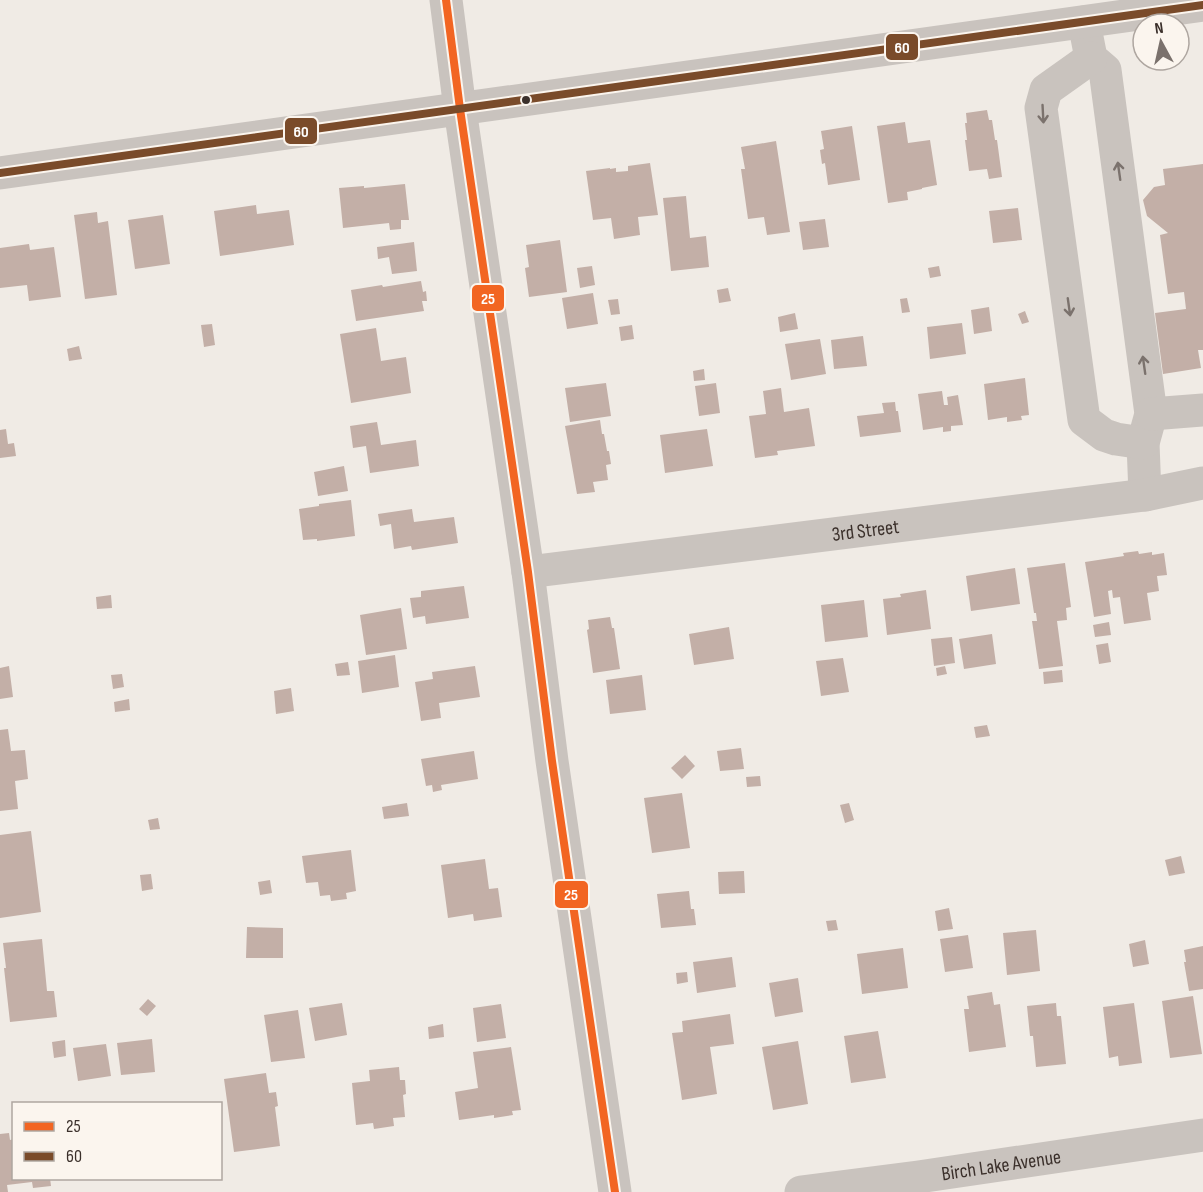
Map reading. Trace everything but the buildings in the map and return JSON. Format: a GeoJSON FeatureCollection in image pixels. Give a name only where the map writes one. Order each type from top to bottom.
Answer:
{"type":"FeatureCollection","features":[{"type":"Feature","properties":{"kind":"street"},"geometry":{"type":"LineString","coordinates":[[446,0],[528,572],[552,761],[615,1192]]}},
{"type":"Feature","properties":{"kind":"street"},"geometry":{"type":"LineString","coordinates":[[0,172],[1203,5]]}},
{"type":"Feature","properties":{"kind":"street"},"geometry":{"type":"LineString","coordinates":[[1084,22],[1091,58],[1105,70],[1147,428],[1145,495]]}},
{"type":"Feature","properties":{"kind":"street"},"geometry":{"type":"LineString","coordinates":[[1091,58],[1046,90],[1041,108],[1084,420],[1104,435],[1116,439],[1203,410]]}},
{"type":"Feature","properties":{"kind":"street","name":"3rd Street"},"geometry":{"type":"LineString","coordinates":[[528,572],[1145,495],[1203,483]]}},
{"type":"Feature","properties":{"kind":"street","name":"Birch Lake Avenue"},"geometry":{"type":"LineString","coordinates":[[801,1192],[919,1185],[1203,1135]]}},
{"type":"Feature","properties":{"kind":"transit line","name":"25"},"geometry":{"type":"LineString","coordinates":[[446,0],[528,572],[552,761],[615,1192]]}},
{"type":"Feature","properties":{"kind":"transit line","name":"60"},"geometry":{"type":"LineString","coordinates":[[0,173],[1203,5]]}}]}
